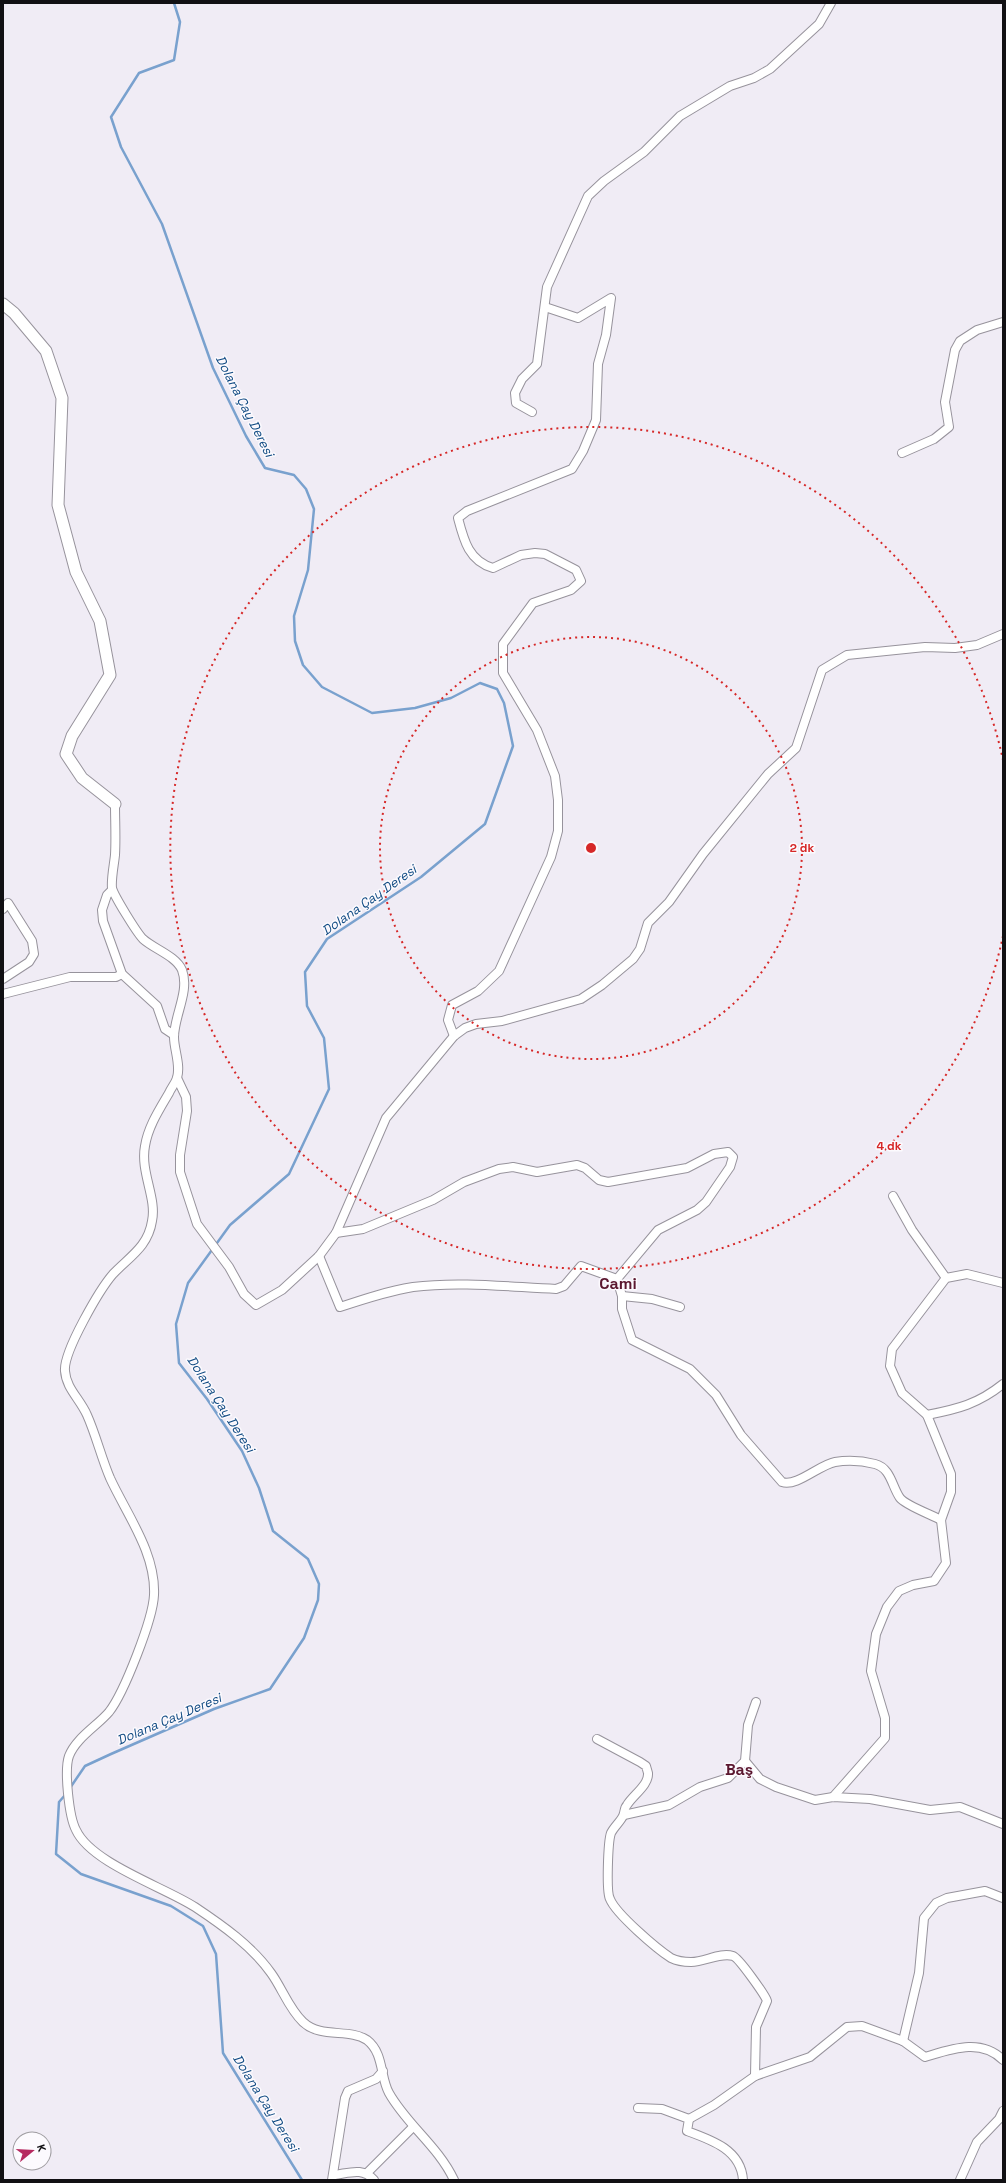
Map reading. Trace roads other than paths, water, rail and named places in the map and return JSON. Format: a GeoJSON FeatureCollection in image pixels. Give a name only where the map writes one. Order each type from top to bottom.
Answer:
{"type":"FeatureCollection","features":[{"type":"Feature","properties":{"kind":"street"},"geometry":{"type":"LineString","coordinates":[[532,412],[516,403],[515,393],[522,379],[537,364],[547,286],[588,196],[604,181],[644,152],[680,116],[730,86],[754,78],[770,69],[819,24],[831,3]]}},
{"type":"Feature","properties":{"kind":"street"},"geometry":{"type":"LineString","coordinates":[[454,1036],[448,1020],[452,1005],[478,990],[498,971],[551,857],[558,831],[558,800],[555,776],[537,730],[503,673],[503,644],[533,603],[571,590],[581,581],[576,570],[545,554],[535,553],[521,555],[493,568],[482,565],[471,554],[462,535],[458,518],[467,511],[572,469],[583,451],[596,420],[598,364],[606,335],[611,298],[578,318],[545,307]]}},
{"type":"Feature","properties":{"kind":"street"},"geometry":{"type":"LineString","coordinates":[[3,304],[14,313],[46,351],[62,398],[58,505],[76,572],[100,621],[110,675],[72,736],[66,754],[82,778],[115,804],[116,834],[112,890],[140,937],[176,963],[182,972],[183,986],[174,1035],[178,1065],[177,1078],[150,1126],[144,1149],[145,1172],[153,1212],[152,1223],[148,1236],[139,1251],[113,1274],[102,1290],[70,1348],[64,1366],[68,1386],[76,1395],[87,1416],[109,1475],[146,1549],[152,1567],[154,1588],[154,1606],[148,1626],[119,1696],[109,1711],[80,1742],[69,1757],[68,1782],[73,1826],[82,1842],[126,1871],[193,1906],[250,1949],[271,1972],[304,2023],[316,2030],[358,2037],[368,2041],[377,2053],[383,2071],[384,2085],[397,2107],[412,2127],[420,2132],[448,2168],[454,2180]]}},
{"type":"Feature","properties":{"kind":"street"},"geometry":{"type":"LineString","coordinates":[[902,453],[934,439],[948,427],[945,402],[955,350],[960,341],[977,330],[1003,322]]}},
{"type":"Feature","properties":{"kind":"street"},"geometry":{"type":"LineString","coordinates":[[177,1078],[186,1096],[187,1111],[180,1155],[180,1172],[197,1224],[218,1252],[244,1294],[256,1305],[282,1290],[319,1256],[336,1233],[386,1118],[454,1036],[465,1028],[476,1024],[502,1021],[581,999],[602,985],[633,959],[640,949],[648,923],[669,902],[703,854],[768,774],[796,748],[822,670],[847,655],[925,647],[962,647],[977,645],[1003,634]]}},
{"type":"Feature","properties":{"kind":"street"},"geometry":{"type":"LineString","coordinates":[[112,890],[107,895],[102,910],[103,921],[122,974],[157,1006],[165,1029],[174,1035]]}},
{"type":"Feature","properties":{"kind":"street"},"geometry":{"type":"LineString","coordinates":[[3,909],[8,903],[32,941],[34,954],[29,962],[3,979]]}},
{"type":"Feature","properties":{"kind":"street"},"geometry":{"type":"LineString","coordinates":[[3,994],[70,977],[116,977],[122,974]]}},
{"type":"Feature","properties":{"kind":"street"},"geometry":{"type":"LineString","coordinates":[[336,1233],[363,1229],[433,1200],[464,1182],[499,1169],[513,1167],[537,1172],[577,1165],[585,1168],[599,1180],[608,1182],[687,1168],[714,1154],[728,1152],[733,1157],[730,1167],[706,1202],[697,1210],[658,1230],[617,1279]]}},
{"type":"Feature","properties":{"kind":"street"},"geometry":{"type":"LineString","coordinates":[[893,1196],[912,1230],[946,1278]]}},
{"type":"Feature","properties":{"kind":"street"},"geometry":{"type":"LineString","coordinates":[[319,1256],[340,1307],[380,1293],[415,1287],[472,1285],[556,1289],[564,1286],[581,1266],[617,1279]]}},
{"type":"Feature","properties":{"kind":"street"},"geometry":{"type":"LineString","coordinates":[[833,1797],[885,1738],[885,1718],[871,1671],[876,1634],[887,1607],[899,1591],[913,1585],[934,1581],[946,1563],[941,1520],[951,1492],[951,1474],[927,1414],[902,1393],[890,1366],[892,1349],[946,1278],[967,1274],[1003,1283]]}},
{"type":"Feature","properties":{"kind":"street"},"geometry":{"type":"LineString","coordinates":[[617,1279],[622,1296],[622,1309],[632,1340],[690,1369],[716,1395],[741,1435],[782,1482],[786,1483],[797,1481],[820,1467],[835,1462],[852,1461],[877,1464],[886,1471],[900,1499],[941,1520]]}},
{"type":"Feature","properties":{"kind":"street"},"geometry":{"type":"LineString","coordinates":[[622,1296],[652,1299],[680,1307]]}},
{"type":"Feature","properties":{"kind":"street"},"geometry":{"type":"LineString","coordinates":[[927,1414],[960,1409],[990,1394],[1003,1384]]}},
{"type":"Feature","properties":{"kind":"street"},"geometry":{"type":"LineString","coordinates":[[624,1815],[669,1805],[700,1787],[728,1778],[745,1761],[748,1725],[756,1702]]}},
{"type":"Feature","properties":{"kind":"street"},"geometry":{"type":"LineString","coordinates":[[597,1739],[640,1762],[647,1770],[648,1777],[625,1807],[624,1815],[611,1834],[608,1848],[609,1899],[625,1920],[671,1958],[694,1962],[734,1956],[740,1960],[749,1976],[764,1992],[767,2001],[756,2027],[755,2076]]}},
{"type":"Feature","properties":{"kind":"street"},"geometry":{"type":"LineString","coordinates":[[745,1761],[760,1779],[776,1788],[815,1800],[833,1797],[870,1799],[930,1810],[960,1807],[1003,1824]]}},
{"type":"Feature","properties":{"kind":"street"},"geometry":{"type":"LineString","coordinates":[[903,2041],[919,1973],[924,1918],[936,1903],[947,1898],[985,1891],[1003,1898]]}},
{"type":"Feature","properties":{"kind":"street"},"geometry":{"type":"LineString","coordinates":[[638,2108],[662,2109],[689,2119],[714,2105],[755,2076],[810,2057],[846,2027],[862,2026],[903,2041],[926,2056],[961,2047],[980,2047],[996,2053],[1003,2060]]}},
{"type":"Feature","properties":{"kind":"street"},"geometry":{"type":"LineString","coordinates":[[374,2180],[367,2173],[361,2171],[333,2177],[345,2098],[348,2090],[376,2079],[383,2071]]}},
{"type":"Feature","properties":{"kind":"street"},"geometry":{"type":"LineString","coordinates":[[960,2180],[977,2142],[1001,2120],[1003,2111]]}},
{"type":"Feature","properties":{"kind":"street"},"geometry":{"type":"LineString","coordinates":[[689,2119],[688,2131],[722,2145],[742,2171],[743,2180]]}},
{"type":"Feature","properties":{"kind":"street"},"geometry":{"type":"LineString","coordinates":[[367,2173],[412,2127]]}},
{"type":"Feature","properties":{"kind":"waterway","name":"Dolana Çay Deresi"},"geometry":{"type":"LineString","coordinates":[[70,1788],[85,1766],[214,1709],[270,1689],[304,1638],[318,1600],[319,1584],[308,1559],[273,1531],[259,1488],[242,1451],[207,1399],[179,1363],[176,1324],[188,1283],[230,1225],[289,1174],[329,1089],[324,1038],[307,1006],[305,972],[327,939],[421,877],[485,824],[513,746],[504,703],[497,689],[480,683],[451,698],[415,708],[372,713],[322,687],[303,665],[295,641],[294,616],[308,570],[314,509],[306,489],[294,475],[265,468],[246,436],[213,368],[162,224],[121,147],[111,117],[139,73],[174,60],[180,22],[174,3]]}},
{"type":"Feature","properties":{"kind":"waterway","name":"Dolana Çay Deresi"},"geometry":{"type":"LineString","coordinates":[[66,1794],[59,1802],[56,1854],[81,1874],[171,1906],[203,1926],[216,1954],[223,2053],[302,2180]]}},
{"type":"Feature","properties":{"kind":"district","name":"Cami"},"geometry":{"type":"Point","coordinates":[618,1283]}},
{"type":"Feature","properties":{"kind":"district","name":"Baş"},"geometry":{"type":"Point","coordinates":[739,1769]}}]}
